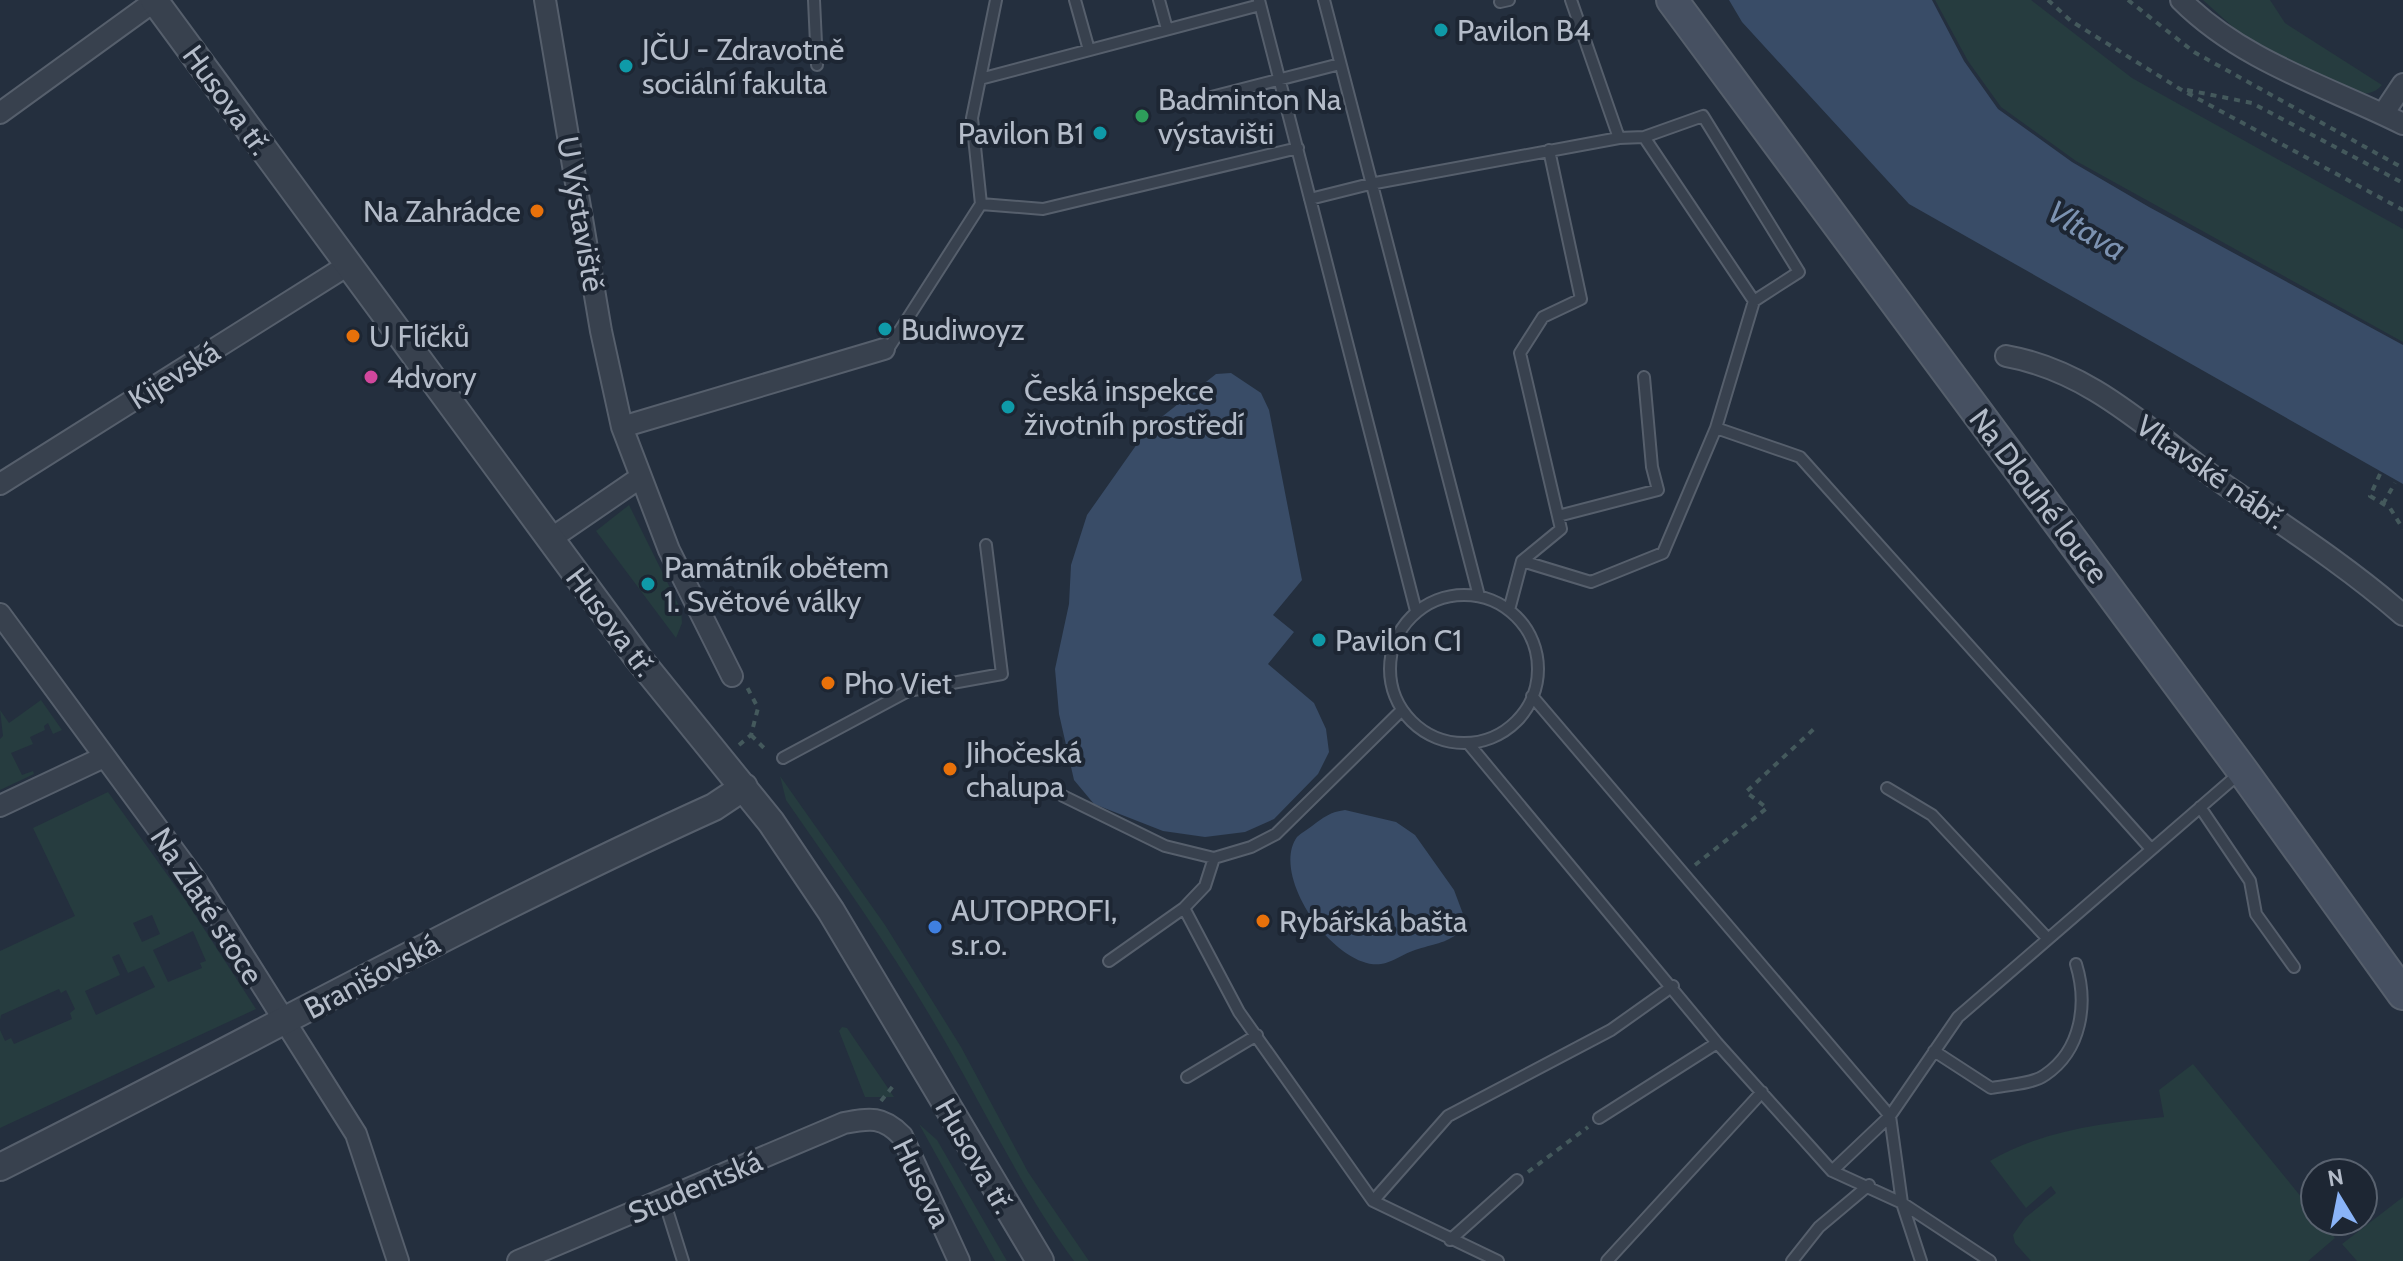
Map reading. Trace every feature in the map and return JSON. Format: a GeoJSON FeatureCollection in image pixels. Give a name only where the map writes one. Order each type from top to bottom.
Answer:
{"type":"FeatureCollection","features":[{"type":"Feature","properties":{"kind":"main road","name":"Na Dlouhé louce"},"geometry":{"type":"LineString","coordinates":[[1672,0],[2242,770],[2403,994]]}},
{"type":"Feature","properties":{"kind":"street"},"geometry":{"type":"LineString","coordinates":[[0,113],[155,0]]}},
{"type":"Feature","properties":{"kind":"street","name":"Husova tř."},"geometry":{"type":"LineString","coordinates":[[155,0],[549,540],[646,669],[744,787],[831,911],[1040,1261]]}},
{"type":"Feature","properties":{"kind":"street","name":"U Výstaviště"},"geometry":{"type":"LineString","coordinates":[[545,0],[601,331],[622,427],[669,550],[732,676]]}},
{"type":"Feature","properties":{"kind":"street"},"geometry":{"type":"LineString","coordinates":[[2181,0],[2219,33],[2258,58],[2403,124]]}},
{"type":"Feature","properties":{"kind":"street"},"geometry":{"type":"LineString","coordinates":[[2383,114],[2403,84]]}},
{"type":"Feature","properties":{"kind":"street","name":"Kijevská"},"geometry":{"type":"LineString","coordinates":[[0,484],[348,265]]}},
{"type":"Feature","properties":{"kind":"street"},"geometry":{"type":"LineString","coordinates":[[622,427],[884,349]]}},
{"type":"Feature","properties":{"kind":"street","name":"Vltavské nábř."},"geometry":{"type":"LineString","coordinates":[[2006,356],[2044,363],[2095,389],[2223,483],[2331,555],[2403,615]]}},
{"type":"Feature","properties":{"kind":"street"},"geometry":{"type":"LineString","coordinates":[[549,540],[641,477]]}},
{"type":"Feature","properties":{"kind":"street","name":"Na Zlaté stoce"},"geometry":{"type":"LineString","coordinates":[[0,614],[197,882],[356,1134],[398,1261]]}},
{"type":"Feature","properties":{"kind":"street"},"geometry":{"type":"LineString","coordinates":[[0,806],[104,757]]}},
{"type":"Feature","properties":{"kind":"street","name":"Branišovská"},"geometry":{"type":"LineString","coordinates":[[0,1167],[284,1023],[497,910],[714,807],[744,787]]}},
{"type":"Feature","properties":{"kind":"street","name":"Studentská"},"geometry":{"type":"LineString","coordinates":[[518,1261],[844,1123],[873,1117]]}},
{"type":"Feature","properties":{"kind":"street","name":"Husova"},"geometry":{"type":"LineString","coordinates":[[873,1117],[890,1124],[902,1136],[959,1261]]}},
{"type":"Feature","properties":{"kind":"lane"},"geometry":{"type":"LineString","coordinates":[[814,0],[817,65]]}},
{"type":"Feature","properties":{"kind":"lane"},"geometry":{"type":"LineString","coordinates":[[884,349],[890,346],[981,204],[972,118],[996,0]]}},
{"type":"Feature","properties":{"kind":"lane"},"geometry":{"type":"LineString","coordinates":[[1075,0],[1089,50]]}},
{"type":"Feature","properties":{"kind":"lane"},"geometry":{"type":"LineString","coordinates":[[1159,0],[1167,29]]}},
{"type":"Feature","properties":{"kind":"lane"},"geometry":{"type":"LineString","coordinates":[[1324,0],[1479,596]]}},
{"type":"Feature","properties":{"kind":"lane"},"geometry":{"type":"LineString","coordinates":[[1571,0],[1619,138]]}},
{"type":"Feature","properties":{"kind":"lane"},"geometry":{"type":"LineString","coordinates":[[980,79],[1259,2],[1416,611]]}},
{"type":"Feature","properties":{"kind":"lane"},"geometry":{"type":"LineString","coordinates":[[1184,104],[1340,64]]}},
{"type":"Feature","properties":{"kind":"lane"},"geometry":{"type":"LineString","coordinates":[[1310,199],[1370,184],[1549,150],[1644,137],[1703,116],[1799,272],[1754,301],[1716,428],[1663,553],[1591,582],[1522,561]]}},
{"type":"Feature","properties":{"kind":"lane"},"geometry":{"type":"LineString","coordinates":[[1644,137],[1754,301]]}},
{"type":"Feature","properties":{"kind":"lane"},"geometry":{"type":"LineString","coordinates":[[981,204],[1043,209],[1298,148]]}},
{"type":"Feature","properties":{"kind":"lane"},"geometry":{"type":"LineString","coordinates":[[1509,610],[1522,561],[1561,529],[1520,353],[1543,317],[1581,299],[1549,150]]}},
{"type":"Feature","properties":{"kind":"lane"},"geometry":{"type":"LineString","coordinates":[[1558,516],[1658,490],[1652,467],[1644,377]]}},
{"type":"Feature","properties":{"kind":"lane"},"geometry":{"type":"LineString","coordinates":[[1716,428],[1800,457],[2151,849]]}},
{"type":"Feature","properties":{"kind":"lane"},"geometry":{"type":"LineString","coordinates":[[783,758],[908,691],[1002,674],[986,545]]}},
{"type":"Feature","properties":{"kind":"lane"},"geometry":{"type":"LineString","coordinates":[[1479,596],[1509,610],[1525,627],[1535,649],[1538,673],[1532,696],[1522,715],[1507,729],[1488,739],[1468,743],[1443,739],[1420,728],[1402,710],[1393,690],[1389,669],[1392,647],[1402,628],[1416,611],[1446,597],[1479,596]]}},
{"type":"Feature","properties":{"kind":"lane"},"geometry":{"type":"LineString","coordinates":[[1532,696],[1890,1116],[1902,1203],[1921,1261]]}},
{"type":"Feature","properties":{"kind":"lane"},"geometry":{"type":"LineString","coordinates":[[1063,796],[1165,846],[1214,858],[1251,847],[1276,834],[1402,710]]}},
{"type":"Feature","properties":{"kind":"lane"},"geometry":{"type":"LineString","coordinates":[[1468,743],[1673,986],[1717,1043],[1832,1171],[1869,1185],[1902,1203],[1990,1261]]}},
{"type":"Feature","properties":{"kind":"lane"},"geometry":{"type":"LineString","coordinates":[[1832,1171],[1890,1116],[1958,1017],[2242,770]]}},
{"type":"Feature","properties":{"kind":"lane"},"geometry":{"type":"LineString","coordinates":[[1887,788],[1932,815],[2048,939]]}},
{"type":"Feature","properties":{"kind":"lane"},"geometry":{"type":"LineString","coordinates":[[2200,807],[2250,881],[2256,914],[2294,967]]}},
{"type":"Feature","properties":{"kind":"lane"},"geometry":{"type":"LineString","coordinates":[[1109,961],[1184,908],[1205,886],[1214,858]]}},
{"type":"Feature","properties":{"kind":"lane"},"geometry":{"type":"LineString","coordinates":[[1184,908],[1239,1012],[1373,1201],[1498,1261]]}},
{"type":"Feature","properties":{"kind":"lane"},"geometry":{"type":"LineString","coordinates":[[1934,1051],[1991,1088],[2044,1077],[2070,1047],[2081,1019],[2083,987],[2076,964]]}},
{"type":"Feature","properties":{"kind":"lane"},"geometry":{"type":"LineString","coordinates":[[1373,1201],[1448,1116],[1611,1030],[1673,986]]}},
{"type":"Feature","properties":{"kind":"lane"},"geometry":{"type":"LineString","coordinates":[[1187,1077],[1247,1044],[1257,1035]]}},
{"type":"Feature","properties":{"kind":"lane"},"geometry":{"type":"LineString","coordinates":[[1599,1118],[1717,1043]]}},
{"type":"Feature","properties":{"kind":"lane"},"geometry":{"type":"LineString","coordinates":[[1607,1261],[1762,1092]]}},
{"type":"Feature","properties":{"kind":"lane"},"geometry":{"type":"LineString","coordinates":[[1450,1240],[1517,1180]]}},
{"type":"Feature","properties":{"kind":"lane"},"geometry":{"type":"LineString","coordinates":[[1792,1261],[1819,1227],[1869,1185]]}},
{"type":"Feature","properties":{"kind":"lane"},"geometry":{"type":"LineString","coordinates":[[664,1200],[683,1261]]}},
{"type":"Feature","properties":{"kind":"path"},"geometry":{"type":"LineString","coordinates":[[2048,0],[2071,21],[2180,89],[2403,210]]}},
{"type":"Feature","properties":{"kind":"path"},"geometry":{"type":"LineString","coordinates":[[2128,0],[2194,52],[2403,167],[2397,179]]}},
{"type":"Feature","properties":{"kind":"path"},"geometry":{"type":"LineString","coordinates":[[2180,89],[2252,103],[2403,183]]}},
{"type":"Feature","properties":{"kind":"path"},"geometry":{"type":"LineString","coordinates":[[2380,474],[2370,496],[2383,504],[2403,529]]}},
{"type":"Feature","properties":{"kind":"path"},"geometry":{"type":"LineString","coordinates":[[2383,504],[2395,483]]}},
{"type":"Feature","properties":{"kind":"path"},"geometry":{"type":"LineString","coordinates":[[737,746],[751,735],[758,708]]}},
{"type":"Feature","properties":{"kind":"path"},"geometry":{"type":"LineString","coordinates":[[1684,874],[1767,808],[1746,792],[1816,727]]}},
{"type":"Feature","properties":{"kind":"path"},"geometry":{"type":"LineString","coordinates":[[751,735],[765,749]]}},
{"type":"Feature","properties":{"kind":"path"},"geometry":{"type":"LineString","coordinates":[[1517,1180],[1599,1118]]}},
{"type":"Feature","properties":{"kind":"green space"},"geometry":{"type":"Polygon","coordinates":[[[1935,0],[2031,0],[2132,78],[2403,229],[2403,342],[2076,161],[2001,107],[1968,61],[1935,0]]]}},
{"type":"Feature","properties":{"kind":"green space"},"geometry":{"type":"Polygon","coordinates":[[[2203,0],[2270,0],[2285,23],[2382,85],[2371,93],[2349,92],[2244,37],[2203,0]]]}},
{"type":"Feature","properties":{"kind":"green space"},"geometry":{"type":"Polygon","coordinates":[[[629,505],[681,610],[682,623],[676,638],[596,531],[629,505]]]}},
{"type":"Feature","properties":{"kind":"green space"},"geometry":{"type":"Polygon","coordinates":[[[41,700],[62,730],[53,734],[48,723],[44,726],[45,730],[30,737],[33,744],[11,753],[22,775],[33,771],[34,774],[0,790],[0,739],[3,736],[0,710],[9,723],[41,700]]]}},
{"type":"Feature","properties":{"kind":"green space"},"geometry":{"type":"Polygon","coordinates":[[[780,776],[885,925],[961,1047],[1028,1172],[1089,1261],[1074,1261],[1039,1209],[909,982],[786,800],[780,776]]]}},
{"type":"Feature","properties":{"kind":"green space"},"geometry":{"type":"Polygon","coordinates":[[[108,792],[186,901],[256,1009],[0,1128],[0,1030],[5,1041],[11,1038],[14,1044],[72,1019],[70,1013],[75,1009],[66,990],[61,993],[59,989],[1,1015],[0,1020],[0,951],[75,916],[33,828],[108,792]],[[152,915],[133,923],[142,942],[160,934],[152,915]],[[193,931],[153,950],[168,982],[202,968],[200,963],[206,961],[193,931]],[[119,954],[112,957],[120,975],[85,991],[96,1015],[155,987],[144,966],[128,973],[119,954]]]}},
{"type":"Feature","properties":{"kind":"green space"},"geometry":{"type":"Polygon","coordinates":[[[842,1027],[847,1028],[894,1097],[865,1097],[839,1031],[842,1027]]]}},
{"type":"Feature","properties":{"kind":"green space"},"geometry":{"type":"Polygon","coordinates":[[[2193,1064],[2299,1194],[2299,1237],[2335,1238],[2308,1261],[2031,1261],[2015,1243],[2013,1235],[2025,1218],[2056,1193],[2051,1186],[2026,1208],[1990,1161],[2010,1150],[2053,1135],[2097,1125],[2164,1117],[2159,1090],[2193,1064]]]}},
{"type":"Feature","properties":{"kind":"green space"},"geometry":{"type":"Polygon","coordinates":[[[919,1124],[937,1140],[1007,1261],[995,1261],[919,1124]]]}},
{"type":"Feature","properties":{"kind":"green space"},"geometry":{"type":"Polygon","coordinates":[[[2403,1197],[2403,1261],[2357,1261],[2342,1244],[2351,1237],[2379,1237],[2379,1215],[2403,1197]]]}},
{"type":"Feature","properties":{"kind":"water","name":"Vltava"},"geometry":{"type":"Polygon","coordinates":[[[1729,0],[1932,0],[1964,61],[1998,109],[2072,162],[2149,207],[2403,345],[2403,484],[1909,204],[1742,22],[1729,0]]]}},
{"type":"Feature","properties":{"kind":"water"},"geometry":{"type":"Polygon","coordinates":[[[1231,373],[1261,393],[1269,410],[1302,580],[1273,615],[1294,632],[1268,664],[1314,703],[1326,729],[1329,752],[1318,774],[1274,819],[1245,832],[1205,837],[1163,831],[1094,804],[1074,780],[1059,714],[1055,669],[1069,604],[1071,565],[1087,515],[1149,427],[1216,374],[1231,373]]]}},
{"type":"Feature","properties":{"kind":"water"},"geometry":{"type":"Polygon","coordinates":[[[1345,810],[1396,822],[1415,835],[1454,890],[1463,914],[1460,932],[1381,964],[1363,962],[1327,937],[1299,896],[1292,874],[1291,854],[1297,837],[1327,815],[1345,810]]]}},
{"type":"Feature","properties":{"kind":"place","name":"Pavilon B4"},"geometry":{"type":"Point","coordinates":[1441,30]}},
{"type":"Feature","properties":{"kind":"place","name":"JČU - Zdravotně sociální fakulta"},"geometry":{"type":"Point","coordinates":[626,66]}},
{"type":"Feature","properties":{"kind":"place","name":"Badminton Na výstavišti"},"geometry":{"type":"Point","coordinates":[1142,116]}},
{"type":"Feature","properties":{"kind":"place","name":"Pavilon B1"},"geometry":{"type":"Point","coordinates":[1100,133]}},
{"type":"Feature","properties":{"kind":"place","name":"Na Zahrádce"},"geometry":{"type":"Point","coordinates":[537,211]}},
{"type":"Feature","properties":{"kind":"place","name":"Budiwoyz"},"geometry":{"type":"Point","coordinates":[885,329]}},
{"type":"Feature","properties":{"kind":"place","name":"U Flíčků"},"geometry":{"type":"Point","coordinates":[353,336]}},
{"type":"Feature","properties":{"kind":"place","name":"4dvory"},"geometry":{"type":"Point","coordinates":[371,377]}},
{"type":"Feature","properties":{"kind":"place","name":"Česká inspekce životníh prostředí"},"geometry":{"type":"Point","coordinates":[1008,407]}},
{"type":"Feature","properties":{"kind":"place","name":"Památník obětem 1. Světové války"},"geometry":{"type":"Point","coordinates":[648,584]}},
{"type":"Feature","properties":{"kind":"place","name":"Pavilon C1"},"geometry":{"type":"Point","coordinates":[1319,640]}},
{"type":"Feature","properties":{"kind":"place","name":"Pho Viet"},"geometry":{"type":"Point","coordinates":[828,683]}},
{"type":"Feature","properties":{"kind":"place","name":"Jihočeská chalupa"},"geometry":{"type":"Point","coordinates":[950,769]}},
{"type":"Feature","properties":{"kind":"place","name":"Rybářská bašta"},"geometry":{"type":"Point","coordinates":[1263,921]}},
{"type":"Feature","properties":{"kind":"place","name":"AUTOPROFI, s.r.o."},"geometry":{"type":"Point","coordinates":[935,927]}}]}
